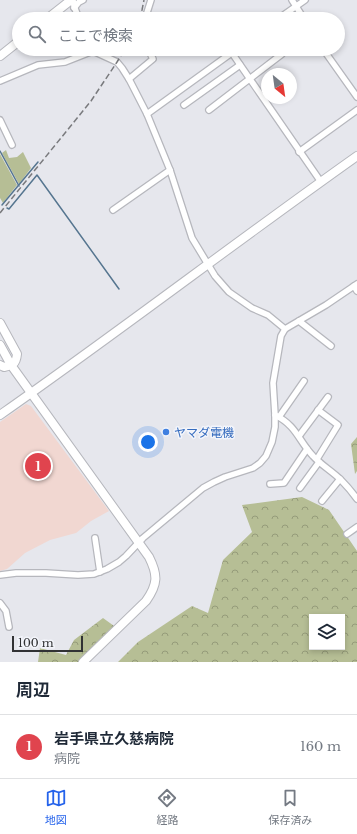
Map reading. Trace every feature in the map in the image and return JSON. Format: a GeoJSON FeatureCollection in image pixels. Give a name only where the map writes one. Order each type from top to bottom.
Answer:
{"type":"FeatureCollection","features":[{"type":"Feature","properties":{"kind":"street"},"geometry":{"type":"LineString","coordinates":[[56,12],[72,0],[76,12]]}},
{"type":"Feature","properties":{"kind":"street"},"geometry":{"type":"LineString","coordinates":[[74,8],[83,0]]}},
{"type":"Feature","properties":{"kind":"street"},"geometry":{"type":"LineString","coordinates":[[147,12],[151,0]]}},
{"type":"Feature","properties":{"kind":"street"},"geometry":{"type":"LineString","coordinates":[[292,0],[300,12]]}},
{"type":"Feature","properties":{"kind":"street"},"geometry":{"type":"LineString","coordinates":[[288,12],[305,0]]}},
{"type":"Feature","properties":{"kind":"street"},"geometry":{"type":"LineString","coordinates":[[0,56],[12,47]]}},
{"type":"Feature","properties":{"kind":"street"},"geometry":{"type":"LineString","coordinates":[[0,81],[38,65],[65,62],[79,56]]}},
{"type":"Feature","properties":{"kind":"street"},"geometry":{"type":"LineString","coordinates":[[105,56],[117,62],[122,68],[147,114],[170,170],[192,238],[215,276],[229,292],[252,308],[268,315],[285,329]]}},
{"type":"Feature","properties":{"kind":"street"},"geometry":{"type":"LineString","coordinates":[[129,79],[153,59],[152,56]]}},
{"type":"Feature","properties":{"kind":"street"},"geometry":{"type":"LineString","coordinates":[[147,114],[228,56]]}},
{"type":"Feature","properties":{"kind":"street"},"geometry":{"type":"LineString","coordinates":[[234,56],[320,182]]}},
{"type":"Feature","properties":{"kind":"street"},"geometry":{"type":"LineString","coordinates":[[209,110],[279,56]]}},
{"type":"Feature","properties":{"kind":"street"},"geometry":{"type":"LineString","coordinates":[[328,56],[357,97]]}},
{"type":"Feature","properties":{"kind":"street"},"geometry":{"type":"LineString","coordinates":[[184,105],[240,65]]}},
{"type":"Feature","properties":{"kind":"street"},"geometry":{"type":"LineString","coordinates":[[299,152],[357,110]]}},
{"type":"Feature","properties":{"kind":"street"},"geometry":{"type":"LineString","coordinates":[[0,120],[12,145]]}},
{"type":"Feature","properties":{"kind":"street"},"geometry":{"type":"LineString","coordinates":[[0,415],[357,156]]}},
{"type":"Feature","properties":{"kind":"street"},"geometry":{"type":"LineString","coordinates":[[113,210],[170,170]]}},
{"type":"Feature","properties":{"kind":"street"},"geometry":{"type":"LineString","coordinates":[[0,575],[16,573],[78,575],[94,574],[107,569],[119,562],[161,523],[203,488],[214,482],[253,468],[260,463],[266,456],[272,442],[277,416],[273,383],[281,336],[285,329],[356,285],[357,292]]}},
{"type":"Feature","properties":{"kind":"street"},"geometry":{"type":"LineString","coordinates":[[299,320],[331,346]]}},
{"type":"Feature","properties":{"kind":"street"},"geometry":{"type":"LineString","coordinates":[[0,323],[16,354],[16,360],[4,367],[0,365]]}},
{"type":"Feature","properties":{"kind":"street"},"geometry":{"type":"LineString","coordinates":[[0,345],[10,364],[149,557],[154,568],[156,576],[155,584],[146,601],[84,662]]}},
{"type":"Feature","properties":{"kind":"street"},"geometry":{"type":"LineString","coordinates":[[277,416],[304,381]]}},
{"type":"Feature","properties":{"kind":"street"},"geometry":{"type":"LineString","coordinates":[[299,436],[328,397]]}},
{"type":"Feature","properties":{"kind":"street"},"geometry":{"type":"LineString","coordinates":[[300,488],[318,461],[338,425],[318,410]]}},
{"type":"Feature","properties":{"kind":"street"},"geometry":{"type":"LineString","coordinates":[[277,416],[289,424],[307,449],[318,461],[340,479],[357,499]]}},
{"type":"Feature","properties":{"kind":"street"},"geometry":{"type":"LineString","coordinates":[[270,484],[284,483],[307,449]]}},
{"type":"Feature","properties":{"kind":"street"},"geometry":{"type":"LineString","coordinates":[[322,501],[340,479]]}},
{"type":"Feature","properties":{"kind":"street"},"geometry":{"type":"LineString","coordinates":[[347,534],[357,527]]}},
{"type":"Feature","properties":{"kind":"street"},"geometry":{"type":"LineString","coordinates":[[95,538],[100,572]]}},
{"type":"Feature","properties":{"kind":"street"},"geometry":{"type":"LineString","coordinates":[[0,603],[6,611],[9,627]]}},
{"type":"Feature","properties":{"kind":"shaded area"},"geometry":{"type":"Polygon","coordinates":[[[26,404],[31,406],[109,511],[91,521],[76,533],[50,540],[25,553],[7,569],[0,571],[0,422],[26,404]]]}},
{"type":"Feature","properties":{"kind":"green space"},"geometry":{"type":"Polygon","coordinates":[[[6,150],[9,158],[17,157],[23,152],[31,168],[19,184],[2,153],[6,150]]]}},
{"type":"Feature","properties":{"kind":"green space"},"geometry":{"type":"Polygon","coordinates":[[[0,154],[17,185],[3,203],[0,198],[0,154]]]}},
{"type":"Feature","properties":{"kind":"green space"},"geometry":{"type":"Polygon","coordinates":[[[357,437],[357,471],[355,474],[351,444],[357,437]]]}},
{"type":"Feature","properties":{"kind":"green space"},"geometry":{"type":"Polygon","coordinates":[[[302,497],[329,510],[357,551],[357,662],[118,662],[138,642],[192,606],[208,613],[223,560],[252,532],[242,505],[302,497]]]}},
{"type":"Feature","properties":{"kind":"green space"},"geometry":{"type":"Polygon","coordinates":[[[103,618],[121,631],[88,662],[38,662],[40,648],[66,655],[74,640],[103,618]]]}},
{"type":"Feature","properties":{"kind":"waterway"},"geometry":{"type":"LineString","coordinates":[[0,151],[19,186]]}},
{"type":"Feature","properties":{"kind":"waterway"},"geometry":{"type":"LineString","coordinates":[[2,205],[38,162]]}},
{"type":"Feature","properties":{"kind":"waterway"},"geometry":{"type":"LineString","coordinates":[[7,208],[9,209],[37,175],[119,289]]}},
{"type":"Feature","properties":{"kind":"railway"},"geometry":{"type":"LineString","coordinates":[[141,12],[144,0]]}},
{"type":"Feature","properties":{"kind":"railway"},"geometry":{"type":"LineString","coordinates":[[0,213],[91,101],[121,56]]}},
{"type":"Feature","properties":{"kind":"place","name":"ヤマダ電機"},"geometry":{"type":"Point","coordinates":[166,432]}},
{"type":"Feature","properties":{"kind":"place","name":"岩手県立久慈病院"},"geometry":{"type":"Point","coordinates":[38,466]}}]}
